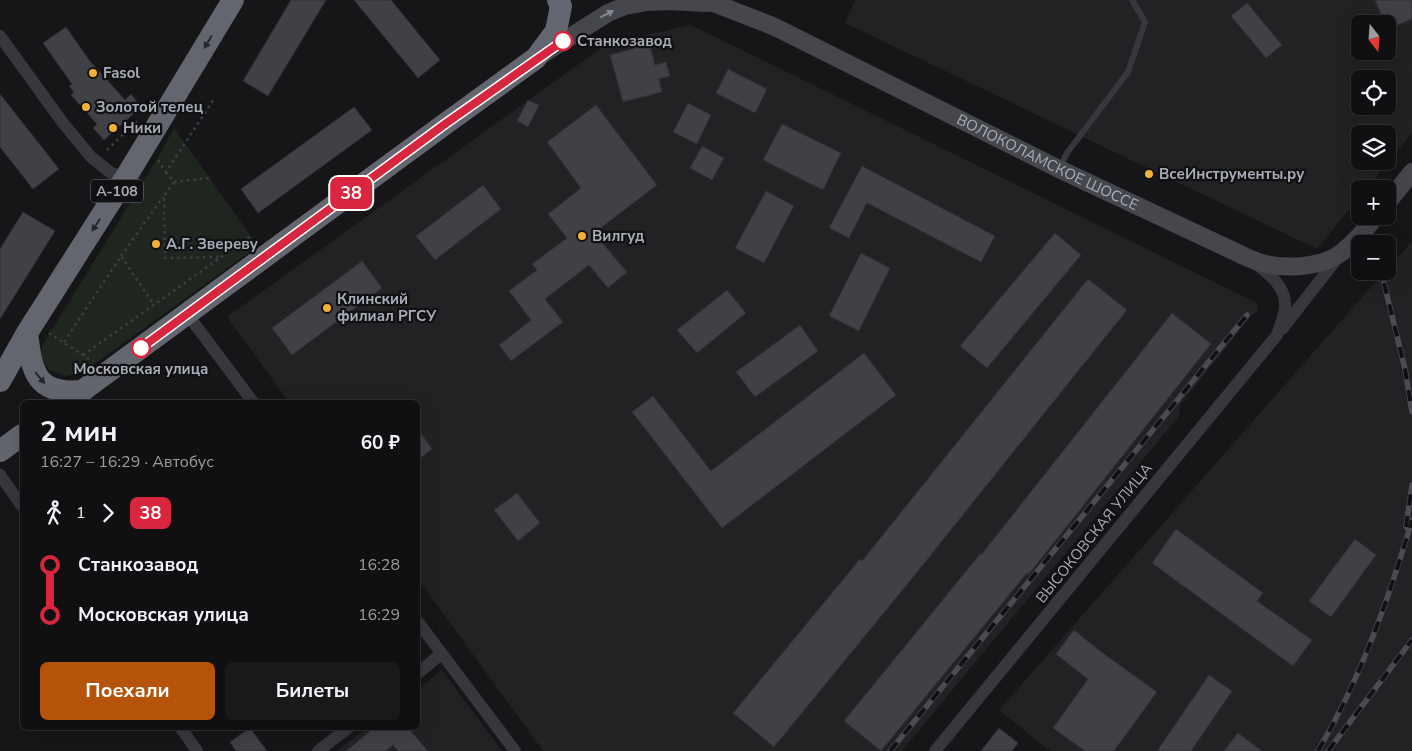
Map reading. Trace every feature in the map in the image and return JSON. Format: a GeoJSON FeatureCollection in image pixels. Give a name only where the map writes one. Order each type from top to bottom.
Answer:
{"type":"FeatureCollection","features":[{"type":"Feature","properties":{"kind":"highway","name":"А-108"},"geometry":{"type":"LineString","coordinates":[[0,381],[27,333],[126,178],[233,0]]}},
{"type":"Feature","properties":{"kind":"highway"},"geometry":{"type":"LineString","coordinates":[[27,333],[30,358],[36,375],[44,384],[57,390],[68,392],[75,397],[536,58],[556,31],[560,6],[558,0]]}},
{"type":"Feature","properties":{"kind":"highway"},"geometry":{"type":"LineString","coordinates":[[0,451],[20,436]]}},
{"type":"Feature","properties":{"kind":"street","name":"ВОЛОКОЛАМСКОЕ ШОССЕ"},"geometry":{"type":"LineString","coordinates":[[695,0],[714,3],[775,27],[1059,169],[1244,256],[1266,264],[1300,266],[1319,263],[1340,254],[1369,225]]}},
{"type":"Feature","properties":{"kind":"street","name":"ВОЛОКОЛАМСКОЕ ШОССЕ"},"geometry":{"type":"LineString","coordinates":[[536,58],[608,13],[625,6],[669,1],[714,3]]}},
{"type":"Feature","properties":{"kind":"street"},"geometry":{"type":"LineString","coordinates":[[0,36],[63,123],[91,156],[110,173],[126,178]]}},
{"type":"Feature","properties":{"kind":"street"},"geometry":{"type":"LineString","coordinates":[[1396,192],[1412,172]]}},
{"type":"Feature","properties":{"kind":"street","name":"ВЫСОКОВСКАЯ УЛИЦА"},"geometry":{"type":"LineString","coordinates":[[935,751],[1277,335],[1340,254]]}},
{"type":"Feature","properties":{"kind":"street","name":"ВЫСОКОВСКАЯ УЛИЦА"},"geometry":{"type":"LineString","coordinates":[[1244,256],[1272,276],[1283,292],[1285,307],[1277,335]]}},
{"type":"Feature","properties":{"kind":"street"},"geometry":{"type":"LineString","coordinates":[[188,314],[252,400]]}},
{"type":"Feature","properties":{"kind":"street"},"geometry":{"type":"LineString","coordinates":[[0,475],[20,503]]}},
{"type":"Feature","properties":{"kind":"street"},"geometry":{"type":"LineString","coordinates":[[420,625],[515,751]]}},
{"type":"Feature","properties":{"kind":"street"},"geometry":{"type":"LineString","coordinates":[[420,670],[441,654]]}},
{"type":"Feature","properties":{"kind":"street"},"geometry":{"type":"LineString","coordinates":[[182,730],[197,751]]}},
{"type":"Feature","properties":{"kind":"street"},"geometry":{"type":"LineString","coordinates":[[318,751],[345,730]]}},
{"type":"Feature","properties":{"kind":"lane"},"geometry":{"type":"LineString","coordinates":[[1059,169],[1067,153],[1128,72],[1145,22],[1132,0]]}},
{"type":"Feature","properties":{"kind":"path"},"geometry":{"type":"LineString","coordinates":[[166,172],[214,99]]}},
{"type":"Feature","properties":{"kind":"path"},"geometry":{"type":"LineString","coordinates":[[157,159],[174,182]]}},
{"type":"Feature","properties":{"kind":"path"},"geometry":{"type":"LineString","coordinates":[[64,342],[121,256],[174,182],[209,178]]}},
{"type":"Feature","properties":{"kind":"path"},"geometry":{"type":"LineString","coordinates":[[164,196],[165,258],[222,257]]}},
{"type":"Feature","properties":{"kind":"path"},"geometry":{"type":"LineString","coordinates":[[83,355],[251,236]]}},
{"type":"Feature","properties":{"kind":"path"},"geometry":{"type":"LineString","coordinates":[[121,256],[154,305]]}},
{"type":"Feature","properties":{"kind":"path"},"geometry":{"type":"LineString","coordinates":[[50,333],[96,364]]}},
{"type":"Feature","properties":{"kind":"shaded area"},"geometry":{"type":"Polygon","coordinates":[[[855,0],[1412,0],[1412,133],[1396,152],[1396,125],[1351,125],[1351,170],[1382,170],[1373,180],[1351,180],[1351,207],[1317,249],[845,23],[855,0]]]}},
{"type":"Feature","properties":{"kind":"shaded area"},"geometry":{"type":"Polygon","coordinates":[[[691,25],[1257,303],[1258,311],[1253,314],[1180,405],[1179,416],[902,751],[543,751],[420,582],[420,400],[288,400],[227,317],[608,43],[691,25]]]}},
{"type":"Feature","properties":{"kind":"shaded area"},"geometry":{"type":"Polygon","coordinates":[[[174,128],[258,246],[82,373],[65,376],[49,370],[41,358],[42,346],[157,159],[174,128]]]}},
{"type":"Feature","properties":{"kind":"shaded area"},"geometry":{"type":"Polygon","coordinates":[[[1412,241],[1412,751],[1050,751],[999,710],[1377,280],[1396,280],[1396,260],[1412,241]]]}},
{"type":"Feature","properties":{"kind":"shaded area"},"geometry":{"type":"Polygon","coordinates":[[[442,670],[502,751],[336,751],[364,730],[420,730],[420,687],[442,670]]]}},
{"type":"Feature","properties":{"kind":"building"},"geometry":{"type":"Polygon","coordinates":[[[291,0],[326,0],[268,96],[243,81],[291,0]]]}},
{"type":"Feature","properties":{"kind":"building"},"geometry":{"type":"Polygon","coordinates":[[[354,0],[391,0],[440,60],[418,78],[354,0]]]}},
{"type":"Feature","properties":{"kind":"building"},"geometry":{"type":"Polygon","coordinates":[[[1375,0],[1412,0],[1412,19],[1396,26],[1396,15],[1381,15],[1375,0]]]}},
{"type":"Feature","properties":{"kind":"building"},"geometry":{"type":"Polygon","coordinates":[[[1247,3],[1282,45],[1266,58],[1231,16],[1247,3]]]}},
{"type":"Feature","properties":{"kind":"building"},"geometry":{"type":"Polygon","coordinates":[[[66,27],[89,60],[125,100],[131,94],[141,107],[104,140],[93,128],[97,124],[71,95],[74,92],[69,86],[72,84],[43,43],[66,27]]]}},
{"type":"Feature","properties":{"kind":"building"},"geometry":{"type":"Polygon","coordinates":[[[650,44],[655,65],[666,62],[670,76],[659,79],[662,92],[623,102],[610,55],[650,44]]]}},
{"type":"Feature","properties":{"kind":"building"},"geometry":{"type":"Polygon","coordinates":[[[728,69],[767,89],[755,113],[716,93],[728,69]]]}},
{"type":"Feature","properties":{"kind":"building"},"geometry":{"type":"Polygon","coordinates":[[[0,94],[59,169],[33,189],[0,147],[0,94]]]}},
{"type":"Feature","properties":{"kind":"building"},"geometry":{"type":"Polygon","coordinates":[[[528,100],[539,105],[528,127],[517,121],[528,100]]]}},
{"type":"Feature","properties":{"kind":"building"},"geometry":{"type":"Polygon","coordinates":[[[688,103],[711,115],[697,144],[673,132],[688,103]]]}},
{"type":"Feature","properties":{"kind":"building"},"geometry":{"type":"Polygon","coordinates":[[[596,105],[657,185],[594,233],[627,272],[608,288],[589,265],[545,299],[563,322],[511,361],[499,345],[531,320],[509,291],[537,270],[532,264],[567,238],[548,214],[581,188],[547,142],[596,105]]]}},
{"type":"Feature","properties":{"kind":"building"},"geometry":{"type":"Polygon","coordinates":[[[354,107],[372,130],[258,213],[241,189],[354,107]]]}},
{"type":"Feature","properties":{"kind":"building"},"geometry":{"type":"Polygon","coordinates":[[[782,124],[841,153],[823,190],[763,160],[782,124]]]}},
{"type":"Feature","properties":{"kind":"building"},"geometry":{"type":"Polygon","coordinates":[[[702,146],[724,158],[712,180],[690,168],[702,146]]]}},
{"type":"Feature","properties":{"kind":"building"},"geometry":{"type":"Polygon","coordinates":[[[862,166],[995,236],[981,262],[867,203],[849,238],[829,228],[862,166]]]}},
{"type":"Feature","properties":{"kind":"building"},"geometry":{"type":"Polygon","coordinates":[[[483,185],[501,209],[435,260],[416,236],[483,185]]]}},
{"type":"Feature","properties":{"kind":"building"},"geometry":{"type":"Polygon","coordinates":[[[766,191],[794,206],[764,263],[735,248],[766,191]]]}},
{"type":"Feature","properties":{"kind":"building"},"geometry":{"type":"Polygon","coordinates":[[[23,212],[55,231],[0,319],[0,249],[23,212]]]}},
{"type":"Feature","properties":{"kind":"building"},"geometry":{"type":"Polygon","coordinates":[[[1055,233],[1081,255],[987,368],[960,346],[1055,233]]]}},
{"type":"Feature","properties":{"kind":"building"},"geometry":{"type":"Polygon","coordinates":[[[861,253],[890,268],[859,331],[829,316],[861,253]]]}},
{"type":"Feature","properties":{"kind":"building","name":"Клинский филиал РГСУ"},"geometry":{"type":"Polygon","coordinates":[[[362,261],[382,288],[292,355],[272,328],[362,261]]]}},
{"type":"Feature","properties":{"kind":"building"},"geometry":{"type":"Polygon","coordinates":[[[1088,279],[1127,310],[774,747],[733,713],[860,559],[862,561],[1088,279]]]}},
{"type":"Feature","properties":{"kind":"building"},"geometry":{"type":"Polygon","coordinates":[[[727,290],[746,313],[697,353],[677,330],[727,290]]]}},
{"type":"Feature","properties":{"kind":"building"},"geometry":{"type":"Polygon","coordinates":[[[1172,313],[1211,344],[1029,574],[1027,573],[881,751],[844,721],[981,555],[1172,313]]]}},
{"type":"Feature","properties":{"kind":"building"},"geometry":{"type":"Polygon","coordinates":[[[800,325],[818,351],[755,397],[736,372],[800,325]]]}},
{"type":"Feature","properties":{"kind":"building"},"geometry":{"type":"Polygon","coordinates":[[[864,353],[896,395],[722,528],[632,412],[653,396],[711,471],[864,353]]]}},
{"type":"Feature","properties":{"kind":"building"},"geometry":{"type":"Polygon","coordinates":[[[420,432],[432,449],[420,458],[420,432]]]}},
{"type":"Feature","properties":{"kind":"building"},"geometry":{"type":"Polygon","coordinates":[[[517,493],[540,523],[518,541],[494,510],[517,493]]]}},
{"type":"Feature","properties":{"kind":"building"},"geometry":{"type":"Polygon","coordinates":[[[1176,529],[1263,593],[1257,601],[1312,640],[1293,666],[1152,563],[1176,529]]]}},
{"type":"Feature","properties":{"kind":"building"},"geometry":{"type":"Polygon","coordinates":[[[1355,539],[1376,555],[1331,617],[1309,601],[1355,539]]]}},
{"type":"Feature","properties":{"kind":"building"},"geometry":{"type":"Polygon","coordinates":[[[1074,630],[1157,692],[1114,751],[1085,751],[1053,728],[1088,679],[1056,654],[1074,630]]]}},
{"type":"Feature","properties":{"kind":"building"},"geometry":{"type":"Polygon","coordinates":[[[1209,675],[1232,691],[1191,751],[1157,751],[1209,675]]]}},
{"type":"Feature","properties":{"kind":"building"},"geometry":{"type":"Polygon","coordinates":[[[999,728],[1018,743],[1012,751],[981,751],[999,728]]]}},
{"type":"Feature","properties":{"kind":"building"},"geometry":{"type":"Polygon","coordinates":[[[247,730],[251,730],[267,751],[236,751],[230,742],[247,730]]]}},
{"type":"Feature","properties":{"kind":"building"},"geometry":{"type":"Polygon","coordinates":[[[372,730],[410,730],[428,751],[398,751],[393,745],[386,751],[346,751],[372,730]]]}},
{"type":"Feature","properties":{"kind":"building"},"geometry":{"type":"Polygon","coordinates":[[[1238,733],[1262,751],[1224,751],[1238,733]]]}},
{"type":"Feature","properties":{"kind":"railway"},"geometry":{"type":"LineString","coordinates":[[1384,283],[1405,369],[1412,412]]}},
{"type":"Feature","properties":{"kind":"railway"},"geometry":{"type":"LineString","coordinates":[[890,751],[1247,315]]}},
{"type":"Feature","properties":{"kind":"railway"},"geometry":{"type":"LineString","coordinates":[[1406,527],[1412,485]]}},
{"type":"Feature","properties":{"kind":"railway"},"geometry":{"type":"LineString","coordinates":[[1318,751],[1347,696],[1372,638],[1412,520]]}},
{"type":"Feature","properties":{"kind":"railway"},"geometry":{"type":"LineString","coordinates":[[1328,751],[1412,640]]}},
{"type":"Feature","properties":{"kind":"bus line","name":"38"},"geometry":{"type":"LineString","coordinates":[[141,348],[445,124],[536,58],[563,41]]}},
{"type":"Feature","properties":{"kind":"place","name":"Станкозавод"},"geometry":{"type":"Point","coordinates":[563,41]}},
{"type":"Feature","properties":{"kind":"place","name":"Fasol"},"geometry":{"type":"Point","coordinates":[93,73]}},
{"type":"Feature","properties":{"kind":"place","name":"Золотой телец"},"geometry":{"type":"Point","coordinates":[86,107]}},
{"type":"Feature","properties":{"kind":"place","name":"Ники"},"geometry":{"type":"Point","coordinates":[113,128]}},
{"type":"Feature","properties":{"kind":"place","name":"ВсеИнструменты.ру"},"geometry":{"type":"Point","coordinates":[1149,174]}},
{"type":"Feature","properties":{"kind":"place","name":"Вилгуд"},"geometry":{"type":"Point","coordinates":[582,236]}},
{"type":"Feature","properties":{"kind":"place","name":"А.Г. Звереву"},"geometry":{"type":"Point","coordinates":[156,244]}},
{"type":"Feature","properties":{"kind":"place","name":"Клинский филиал РГСУ"},"geometry":{"type":"Point","coordinates":[327,308]}},
{"type":"Feature","properties":{"kind":"place","name":"Московская улица"},"geometry":{"type":"Point","coordinates":[141,348]}}]}
